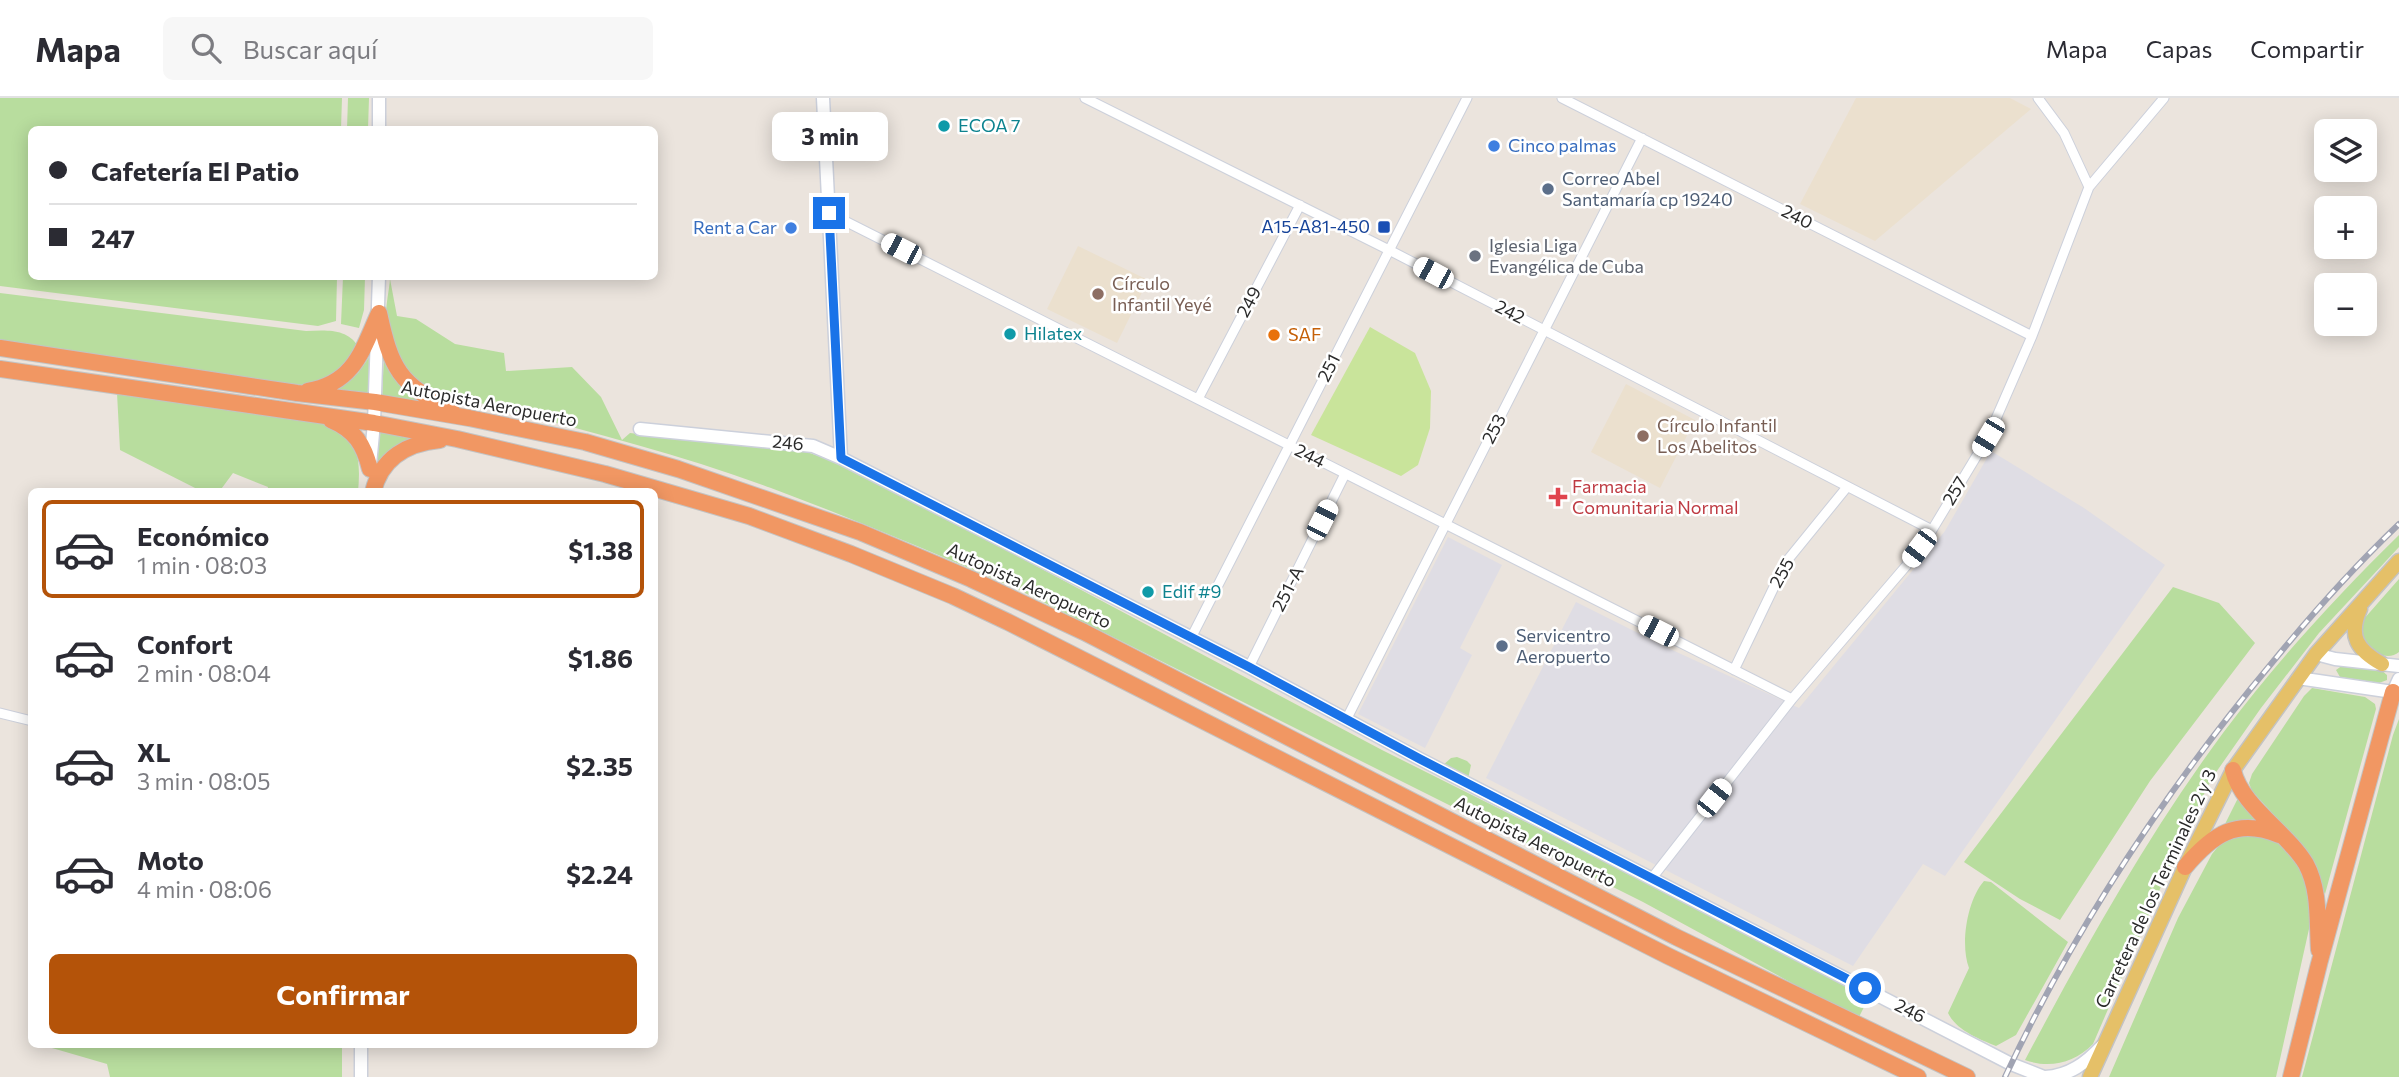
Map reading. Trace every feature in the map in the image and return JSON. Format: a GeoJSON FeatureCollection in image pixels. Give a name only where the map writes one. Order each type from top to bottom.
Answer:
{"type":"FeatureCollection","features":[{"type":"Feature","properties":{"kind":"highway"},"geometry":{"type":"LineString","coordinates":[[297,393],[323,389],[349,371],[358,361],[379,313]]}},
{"type":"Feature","properties":{"kind":"highway"},"geometry":{"type":"LineString","coordinates":[[379,313],[387,350],[397,371],[408,383],[433,401],[469,418]]}},
{"type":"Feature","properties":{"kind":"highway","name":"Autopista Aeropuerto"},"geometry":{"type":"LineString","coordinates":[[0,348],[374,402],[585,442],[678,469],[860,532],[971,579],[1084,632],[1676,937],[1967,1077]]}},
{"type":"Feature","properties":{"kind":"highway"},"geometry":{"type":"LineString","coordinates":[[0,369],[374,422],[605,474],[653,488]]}},
{"type":"Feature","properties":{"kind":"highway"},"geometry":{"type":"LineString","coordinates":[[313,413],[344,426],[356,435],[370,469]]}},
{"type":"Feature","properties":{"kind":"highway"},"geometry":{"type":"LineString","coordinates":[[373,488],[383,468],[408,446],[457,439]]}},
{"type":"Feature","properties":{"kind":"highway"},"geometry":{"type":"LineString","coordinates":[[658,489],[749,516],[953,596],[1668,956],[1918,1077]]}},
{"type":"Feature","properties":{"kind":"highway"},"geometry":{"type":"LineString","coordinates":[[2291,1077],[2319,964],[2396,686]]}},
{"type":"Feature","properties":{"kind":"highway"},"geometry":{"type":"LineString","coordinates":[[2234,771],[2236,783],[2244,794],[2307,866],[2317,900],[2319,964]]}},
{"type":"Feature","properties":{"kind":"highway"},"geometry":{"type":"LineString","coordinates":[[2185,867],[2206,844],[2233,829],[2262,828],[2285,838]]}},
{"type":"Feature","properties":{"kind":"highway"},"geometry":{"type":"LineString","coordinates":[[1851,1043],[1901,1077]]}},
{"type":"Feature","properties":{"kind":"main road","name":"Carretera de los Terminales 2 y 3"},"geometry":{"type":"LineString","coordinates":[[2090,1077],[2185,867],[2234,771],[2316,654],[2399,561]]}},
{"type":"Feature","properties":{"kind":"main road"},"geometry":{"type":"LineString","coordinates":[[2365,598],[2355,621],[2356,642],[2382,664]]}},
{"type":"Feature","properties":{"kind":"street"},"geometry":{"type":"LineString","coordinates":[[379,98],[379,126]]}},
{"type":"Feature","properties":{"kind":"street"},"geometry":{"type":"LineString","coordinates":[[822,98],[841,458]]}},
{"type":"Feature","properties":{"kind":"street","name":"242"},"geometry":{"type":"LineString","coordinates":[[1086,98],[1389,250],[1932,530]]}},
{"type":"Feature","properties":{"kind":"street","name":"251"},"geometry":{"type":"LineString","coordinates":[[1191,638],[1467,98]]}},
{"type":"Feature","properties":{"kind":"street","name":"240"},"geometry":{"type":"LineString","coordinates":[[1562,98],[2032,335]]}},
{"type":"Feature","properties":{"kind":"street"},"geometry":{"type":"LineString","coordinates":[[2038,98],[2064,133],[2089,187]]}},
{"type":"Feature","properties":{"kind":"street","name":"257"},"geometry":{"type":"LineString","coordinates":[[1652,877],[1792,699],[1906,566],[1932,530],[1988,437],[2032,335],[2089,187],[2164,98]]}},
{"type":"Feature","properties":{"kind":"street","name":"253"},"geometry":{"type":"LineString","coordinates":[[1346,720],[1642,138]]}},
{"type":"Feature","properties":{"kind":"street","name":"249"},"geometry":{"type":"LineString","coordinates":[[1198,399],[1300,205]]}},
{"type":"Feature","properties":{"kind":"street","name":"244"},"geometry":{"type":"LineString","coordinates":[[829,213],[1792,699]]}},
{"type":"Feature","properties":{"kind":"street"},"geometry":{"type":"LineString","coordinates":[[371,488],[379,280]]}},
{"type":"Feature","properties":{"kind":"street","name":"246"},"geometry":{"type":"LineString","coordinates":[[640,429],[813,446],[841,458],[2011,1063],[2044,1077]]}},
{"type":"Feature","properties":{"kind":"street","name":"251-A"},"geometry":{"type":"LineString","coordinates":[[1249,667],[1345,474]]}},
{"type":"Feature","properties":{"kind":"street","name":"255"},"geometry":{"type":"LineString","coordinates":[[1734,670],[1786,562],[1847,487]]}},
{"type":"Feature","properties":{"kind":"street"},"geometry":{"type":"LineString","coordinates":[[2316,654],[2335,659],[2399,666]]}},
{"type":"Feature","properties":{"kind":"street"},"geometry":{"type":"LineString","coordinates":[[2298,678],[2396,686]]}},
{"type":"Feature","properties":{"kind":"street"},"geometry":{"type":"LineString","coordinates":[[0,713],[28,720]]}},
{"type":"Feature","properties":{"kind":"street"},"geometry":{"type":"LineString","coordinates":[[2044,1077],[2067,1072],[2085,1063],[2105,1044]]}},
{"type":"Feature","properties":{"kind":"street"},"geometry":{"type":"LineString","coordinates":[[361,1048],[361,1077]]}},
{"type":"Feature","properties":{"kind":"shaded area"},"geometry":{"type":"Polygon","coordinates":[[[1856,98],[2010,98],[2031,109],[1875,241],[1800,204],[1856,98]]]}},
{"type":"Feature","properties":{"kind":"shaded area","name":"Círculo Infantil Yeyé"},"geometry":{"type":"Polygon","coordinates":[[[1078,246],[1148,280],[1117,343],[1047,309],[1078,246]]]}},
{"type":"Feature","properties":{"kind":"shaded area","name":"Círculo Infantil Los Abelitos"},"geometry":{"type":"Polygon","coordinates":[[[1626,384],[1695,420],[1660,488],[1591,452],[1626,384]]]}},
{"type":"Feature","properties":{"kind":"shaded area"},"geometry":{"type":"Polygon","coordinates":[[[1991,451],[2084,508],[2165,565],[1945,876],[1923,864],[1853,966],[1486,778],[1576,602],[1799,708],[1945,531],[1991,451]]]}},
{"type":"Feature","properties":{"kind":"shaded area"},"geometry":{"type":"Polygon","coordinates":[[[1448,537],[1502,565],[1460,648],[1472,655],[1425,748],[1358,714],[1448,537]]]}},
{"type":"Feature","properties":{"kind":"green space"},"geometry":{"type":"Polygon","coordinates":[[[0,98],[342,98],[341,126],[28,126],[28,280],[337,280],[336,321],[318,326],[0,286],[0,98]]]}},
{"type":"Feature","properties":{"kind":"green space"},"geometry":{"type":"Polygon","coordinates":[[[348,98],[369,98],[368,126],[347,126],[348,98]]]}},
{"type":"Feature","properties":{"kind":"green space"},"geometry":{"type":"Polygon","coordinates":[[[343,280],[365,280],[364,310],[359,328],[341,324],[343,280]]]}},
{"type":"Feature","properties":{"kind":"green space"},"geometry":{"type":"Polygon","coordinates":[[[390,280],[397,316],[416,319],[455,344],[504,353],[506,371],[572,367],[601,397],[622,440],[630,433],[807,452],[833,461],[1382,750],[1770,944],[1869,997],[1858,1019],[1643,902],[1017,589],[925,549],[802,500],[688,460],[434,391],[409,372],[398,356],[386,320],[390,280]]]}},
{"type":"Feature","properties":{"kind":"green space"},"geometry":{"type":"Polygon","coordinates":[[[0,293],[306,331],[335,331],[348,336],[358,346],[356,354],[323,383],[302,387],[0,340],[0,293]]]}},
{"type":"Feature","properties":{"kind":"green space"},"geometry":{"type":"Polygon","coordinates":[[[1370,327],[1415,353],[1431,391],[1430,428],[1418,465],[1401,476],[1311,435],[1370,327]]]}},
{"type":"Feature","properties":{"kind":"green space"},"geometry":{"type":"Polygon","coordinates":[[[384,354],[433,407],[382,398],[384,354]]]}},
{"type":"Feature","properties":{"kind":"green space"},"geometry":{"type":"Polygon","coordinates":[[[370,356],[368,395],[336,391],[358,373],[370,356]]]}},
{"type":"Feature","properties":{"kind":"green space"},"geometry":{"type":"Polygon","coordinates":[[[117,393],[318,422],[334,427],[352,442],[358,458],[358,488],[268,488],[233,473],[222,488],[195,488],[120,450],[117,393]]]}},
{"type":"Feature","properties":{"kind":"green space"},"geometry":{"type":"Polygon","coordinates":[[[379,431],[411,439],[377,466],[379,431]]]}},
{"type":"Feature","properties":{"kind":"green space"},"geometry":{"type":"Polygon","coordinates":[[[2399,535],[2399,547],[2319,633],[2261,708],[2212,778],[2182,838],[2093,1044],[2070,1060],[2044,1064],[2025,1060],[2118,893],[2195,772],[2285,655],[2399,535]]]}},
{"type":"Feature","properties":{"kind":"green space"},"geometry":{"type":"Polygon","coordinates":[[[2399,579],[2399,652],[2391,656],[2374,653],[2366,649],[2360,627],[2399,579]]]}},
{"type":"Feature","properties":{"kind":"green space"},"geometry":{"type":"Polygon","coordinates":[[[2173,587],[2219,603],[2255,643],[2150,781],[2060,920],[2020,899],[1964,862],[2173,587]]]}},
{"type":"Feature","properties":{"kind":"green space"},"geometry":{"type":"Polygon","coordinates":[[[2343,665],[2381,670],[2387,675],[2387,680],[2379,683],[2340,677],[2336,670],[2343,665]]]}},
{"type":"Feature","properties":{"kind":"green space"},"geometry":{"type":"Polygon","coordinates":[[[2312,688],[2365,697],[2375,704],[2376,709],[2325,894],[2296,839],[2252,791],[2249,783],[2252,774],[2312,688]]]}},
{"type":"Feature","properties":{"kind":"green space"},"geometry":{"type":"Polygon","coordinates":[[[2399,719],[2399,1077],[2302,1077],[2393,735],[2399,719]]]}},
{"type":"Feature","properties":{"kind":"green space"},"geometry":{"type":"Polygon","coordinates":[[[1457,757],[1471,765],[1468,779],[1442,766],[1451,758],[1457,757]]]}},
{"type":"Feature","properties":{"kind":"green space"},"geometry":{"type":"Polygon","coordinates":[[[2242,799],[2261,819],[2225,824],[2237,800],[2242,799]]]}},
{"type":"Feature","properties":{"kind":"green space"},"geometry":{"type":"Polygon","coordinates":[[[2241,834],[2276,839],[2285,847],[2300,868],[2310,899],[2309,929],[2276,1077],[2109,1077],[2178,918],[2212,854],[2222,842],[2241,834]]]}},
{"type":"Feature","properties":{"kind":"green space"},"geometry":{"type":"Polygon","coordinates":[[[1984,881],[1991,882],[2068,942],[2016,1035],[1996,1046],[1962,1029],[1948,1013],[1969,968],[1965,935],[1969,911],[1984,881]]]}},
{"type":"Feature","properties":{"kind":"green space"},"geometry":{"type":"Polygon","coordinates":[[[52,1048],[342,1048],[342,1077],[110,1077],[107,1064],[52,1048]]]}},
{"type":"Feature","properties":{"kind":"railway"},"geometry":{"type":"LineString","coordinates":[[2005,1077],[2061,968],[2124,862],[2159,811],[2232,712],[2286,646],[2399,524]]}},
{"type":"Feature","properties":{"kind":"place","name":"ECOA 7"},"geometry":{"type":"Point","coordinates":[944,126]}},
{"type":"Feature","properties":{"kind":"place","name":"Cinco palmas"},"geometry":{"type":"Point","coordinates":[1494,146]}},
{"type":"Feature","properties":{"kind":"place","name":"Correo Abel Santamaría cp 19240"},"geometry":{"type":"Point","coordinates":[1548,189]}},
{"type":"Feature","properties":{"kind":"place","name":"A15-A81-450"},"geometry":{"type":"Point","coordinates":[1384,227]}},
{"type":"Feature","properties":{"kind":"place","name":"Rent a Car"},"geometry":{"type":"Point","coordinates":[791,228]}},
{"type":"Feature","properties":{"kind":"place","name":"Iglesia Liga Evangélica de Cuba"},"geometry":{"type":"Point","coordinates":[1475,256]}},
{"type":"Feature","properties":{"kind":"place","name":"Círculo Infantil Yeyé"},"geometry":{"type":"Point","coordinates":[1098,294]}},
{"type":"Feature","properties":{"kind":"place","name":"Hilatex"},"geometry":{"type":"Point","coordinates":[1010,334]}},
{"type":"Feature","properties":{"kind":"place","name":"SAF"},"geometry":{"type":"Point","coordinates":[1274,335]}},
{"type":"Feature","properties":{"kind":"place","name":"Círculo Infantil Los Abelitos"},"geometry":{"type":"Point","coordinates":[1643,436]}},
{"type":"Feature","properties":{"kind":"place","name":"Farmacia Comunitaria Normal"},"geometry":{"type":"Point","coordinates":[1558,497]}},
{"type":"Feature","properties":{"kind":"place","name":"Edif #9"},"geometry":{"type":"Point","coordinates":[1148,592]}},
{"type":"Feature","properties":{"kind":"place","name":"Servicentro Aeropuerto"},"geometry":{"type":"Point","coordinates":[1502,646]}},
{"type":"Feature","properties":{"kind":"route"},"geometry":{"type":"LineString","coordinates":[[829,213],[841,458],[1865,988]]}}]}
